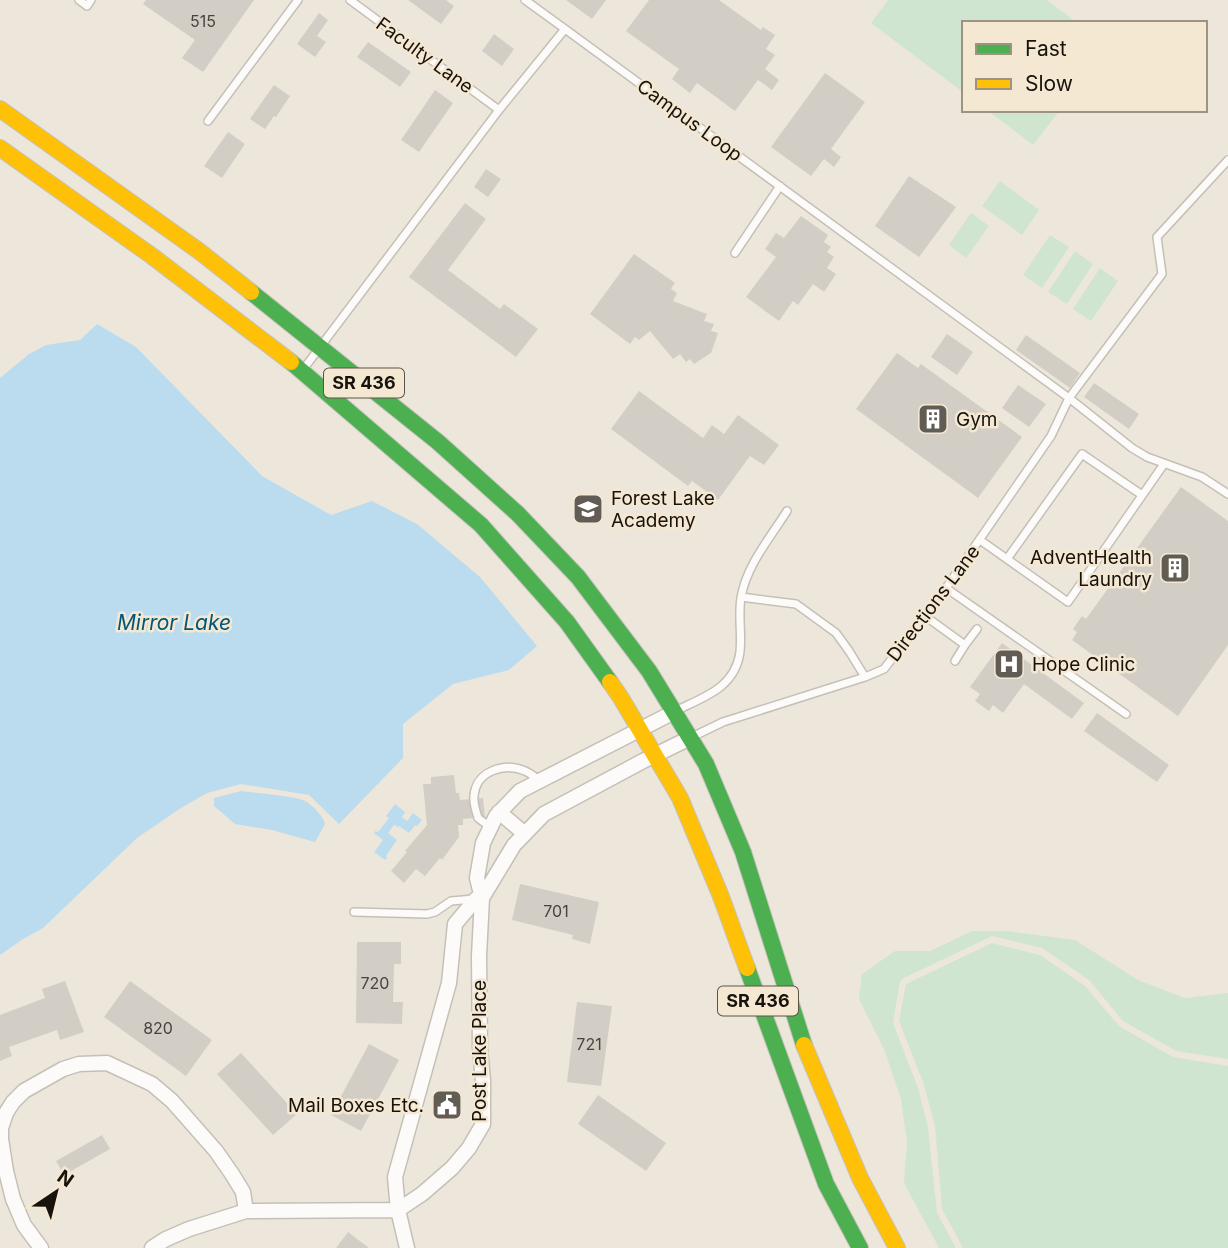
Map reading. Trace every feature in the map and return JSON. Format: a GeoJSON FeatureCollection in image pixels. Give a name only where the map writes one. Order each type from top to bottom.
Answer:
{"type":"FeatureCollection","features":[{"type":"Feature","properties":{"kind":"main road","name":"SR 436"},"geometry":{"type":"LineString","coordinates":[[0,109],[199,251],[438,442],[518,513],[578,577],[649,671],[706,764],[743,852],[802,1039],[860,1178],[897,1248]]}},
{"type":"Feature","properties":{"kind":"main road","name":"SR 436"},"geometry":{"type":"LineString","coordinates":[[0,148],[152,257],[302,370],[481,525],[567,622],[621,698],[680,798],[715,882],[826,1184],[860,1248]]}},
{"type":"Feature","properties":{"kind":"street","name":"Post Lake Place"},"geometry":{"type":"LineString","coordinates":[[674,712],[520,791],[496,816],[483,843],[477,878],[479,898],[483,1124],[469,1148],[452,1168],[422,1194],[398,1210],[395,1177],[449,982],[455,924],[479,898],[514,845],[544,814],[690,738]]}},
{"type":"Feature","properties":{"kind":"street"},"geometry":{"type":"LineString","coordinates":[[499,812],[525,834]]}},
{"type":"Feature","properties":{"kind":"street"},"geometry":{"type":"LineString","coordinates":[[41,1248],[24,1225],[13,1199],[6,1171],[1,1128],[13,1102],[24,1091],[64,1069],[79,1064],[107,1063],[152,1084],[172,1101],[216,1151],[232,1174],[243,1192],[246,1211]]}},
{"type":"Feature","properties":{"kind":"street"},"geometry":{"type":"LineString","coordinates":[[152,1248],[189,1229],[246,1211],[398,1210],[407,1248]]}},
{"type":"Feature","properties":{"kind":"lane"},"geometry":{"type":"LineString","coordinates":[[79,0],[89,3]]}},
{"type":"Feature","properties":{"kind":"lane"},"geometry":{"type":"LineString","coordinates":[[208,121],[298,0]]}},
{"type":"Feature","properties":{"kind":"lane","name":"Faculty Lane"},"geometry":{"type":"LineString","coordinates":[[350,0],[499,110]]}},
{"type":"Feature","properties":{"kind":"lane","name":"Campus Loop"},"geometry":{"type":"LineString","coordinates":[[526,0],[1069,398],[1132,449],[1202,477],[1228,494]]}},
{"type":"Feature","properties":{"kind":"lane"},"geometry":{"type":"LineString","coordinates":[[302,370],[499,110],[565,29]]}},
{"type":"Feature","properties":{"kind":"lane","name":"Directions Lane"},"geometry":{"type":"LineString","coordinates":[[690,738],[723,722],[884,669],[946,589],[1051,436],[1069,398],[1163,274],[1157,237],[1228,160]]}},
{"type":"Feature","properties":{"kind":"lane"},"geometry":{"type":"LineString","coordinates":[[736,253],[780,186]]}},
{"type":"Feature","properties":{"kind":"lane"},"geometry":{"type":"LineString","coordinates":[[1007,559],[1082,454],[1142,495]]}},
{"type":"Feature","properties":{"kind":"lane"},"geometry":{"type":"LineString","coordinates":[[980,540],[1068,602],[1164,464]]}},
{"type":"Feature","properties":{"kind":"lane"},"geometry":{"type":"LineString","coordinates":[[674,712],[718,690],[733,675],[740,654],[741,597],[750,569],[787,511]]}},
{"type":"Feature","properties":{"kind":"lane"},"geometry":{"type":"LineString","coordinates":[[946,589],[1126,714]]}},
{"type":"Feature","properties":{"kind":"lane"},"geometry":{"type":"LineString","coordinates":[[741,597],[796,604],[836,633],[865,677]]}},
{"type":"Feature","properties":{"kind":"lane"},"geometry":{"type":"LineString","coordinates":[[925,616],[965,645]]}},
{"type":"Feature","properties":{"kind":"lane"},"geometry":{"type":"LineString","coordinates":[[955,661],[977,629]]}},
{"type":"Feature","properties":{"kind":"lane"},"geometry":{"type":"LineString","coordinates":[[490,827],[478,818],[474,799],[474,792],[481,778],[492,770],[503,767],[524,770],[540,780]]}},
{"type":"Feature","properties":{"kind":"lane"},"geometry":{"type":"LineString","coordinates":[[354,912],[427,914],[451,901],[479,898]]}},
{"type":"Feature","properties":{"kind":"green space"},"geometry":{"type":"Polygon","coordinates":[[[888,0],[1047,0],[1074,21],[962,21],[962,91],[871,23],[888,0]]]}},
{"type":"Feature","properties":{"kind":"green space"},"geometry":{"type":"Polygon","coordinates":[[[990,112],[1058,112],[1033,145],[990,112]]]}},
{"type":"Feature","properties":{"kind":"green space"},"geometry":{"type":"Polygon","coordinates":[[[1000,181],[1039,210],[1022,235],[982,206],[1000,181]]]}},
{"type":"Feature","properties":{"kind":"green space"},"geometry":{"type":"Polygon","coordinates":[[[971,213],[989,226],[966,258],[949,245],[971,213]]]}},
{"type":"Feature","properties":{"kind":"green space"},"geometry":{"type":"Polygon","coordinates":[[[1050,235],[1069,247],[1042,288],[1023,275],[1050,235]]]}},
{"type":"Feature","properties":{"kind":"green space"},"geometry":{"type":"Polygon","coordinates":[[[1075,251],[1093,264],[1067,304],[1048,292],[1075,251]]]}},
{"type":"Feature","properties":{"kind":"green space"},"geometry":{"type":"Polygon","coordinates":[[[1100,268],[1118,281],[1091,321],[1073,309],[1100,268]]]}},
{"type":"Feature","properties":{"kind":"green space"},"geometry":{"type":"Polygon","coordinates":[[[972,931],[1007,931],[1075,940],[1138,980],[1185,998],[1228,993],[1228,1059],[1176,1051],[1123,1021],[1089,980],[1042,948],[992,936],[904,978],[900,981],[893,1023],[918,1088],[928,1128],[937,1213],[956,1248],[939,1248],[904,1183],[907,1142],[901,1099],[884,1049],[859,999],[862,974],[895,951],[930,951],[972,931]]]}},
{"type":"Feature","properties":{"kind":"green space"},"geometry":{"type":"Polygon","coordinates":[[[992,943],[1040,955],[1085,986],[1119,1026],[1173,1057],[1228,1066],[1228,1248],[963,1248],[942,1209],[935,1126],[924,1085],[899,1021],[906,984],[992,943]]]}},
{"type":"Feature","properties":{"kind":"water","name":"Mirror Lake"},"geometry":{"type":"Polygon","coordinates":[[[97,324],[136,347],[262,476],[331,515],[372,501],[417,524],[480,577],[537,646],[509,670],[453,684],[403,724],[403,758],[339,824],[309,795],[241,784],[207,793],[137,838],[43,928],[0,955],[0,378],[29,354],[46,345],[80,340],[97,324]]]}},
{"type":"Feature","properties":{"kind":"water"},"geometry":{"type":"Polygon","coordinates":[[[241,791],[302,800],[315,809],[325,824],[315,842],[272,830],[235,824],[214,806],[214,798],[241,791]]]}},
{"type":"Feature","properties":{"kind":"water"},"geometry":{"type":"Polygon","coordinates":[[[395,804],[405,812],[402,817],[407,821],[413,813],[422,820],[409,833],[394,825],[388,833],[397,840],[385,860],[374,852],[383,840],[374,833],[378,832],[389,818],[386,816],[395,804]]]}},
{"type":"Feature","properties":{"kind":"building"},"geometry":{"type":"Polygon","coordinates":[[[146,0],[254,0],[203,72],[182,58],[195,40],[143,4],[146,0]]]}},
{"type":"Feature","properties":{"kind":"building"},"geometry":{"type":"Polygon","coordinates":[[[408,0],[446,0],[454,6],[441,24],[408,0]]]}},
{"type":"Feature","properties":{"kind":"building"},"geometry":{"type":"Polygon","coordinates":[[[566,0],[606,0],[592,19],[566,0]]]}},
{"type":"Feature","properties":{"kind":"building"},"geometry":{"type":"Polygon","coordinates":[[[649,0],[719,0],[761,30],[763,27],[775,35],[766,49],[775,55],[765,69],[779,80],[772,90],[758,80],[735,111],[697,83],[690,93],[672,79],[679,69],[626,31],[649,0]]]}},
{"type":"Feature","properties":{"kind":"building"},"geometry":{"type":"Polygon","coordinates":[[[319,13],[328,20],[317,36],[326,42],[315,57],[297,44],[319,13]]]}},
{"type":"Feature","properties":{"kind":"building"},"geometry":{"type":"Polygon","coordinates":[[[494,34],[514,49],[502,66],[482,51],[494,34]]]}},
{"type":"Feature","properties":{"kind":"building"},"geometry":{"type":"Polygon","coordinates":[[[368,42],[411,72],[400,87],[357,57],[368,42]]]}},
{"type":"Feature","properties":{"kind":"building"},"geometry":{"type":"Polygon","coordinates":[[[825,73],[865,102],[831,149],[841,157],[834,167],[824,159],[811,176],[771,147],[825,73]]]}},
{"type":"Feature","properties":{"kind":"building"},"geometry":{"type":"Polygon","coordinates":[[[274,85],[290,96],[265,129],[250,119],[274,85]]]}},
{"type":"Feature","properties":{"kind":"building"},"geometry":{"type":"Polygon","coordinates":[[[435,90],[453,103],[419,152],[401,140],[435,90]]]}},
{"type":"Feature","properties":{"kind":"building"},"geometry":{"type":"Polygon","coordinates":[[[228,132],[245,144],[222,178],[204,166],[228,132]]]}},
{"type":"Feature","properties":{"kind":"building"},"geometry":{"type":"Polygon","coordinates":[[[486,169],[501,179],[488,197],[474,187],[486,169]]]}},
{"type":"Feature","properties":{"kind":"building"},"geometry":{"type":"Polygon","coordinates":[[[909,176],[956,207],[919,257],[875,226],[909,176]]]}},
{"type":"Feature","properties":{"kind":"building"},"geometry":{"type":"Polygon","coordinates":[[[465,203],[486,219],[448,270],[500,309],[504,304],[538,329],[516,357],[409,277],[465,203]]]}},
{"type":"Feature","properties":{"kind":"building"},"geometry":{"type":"Polygon","coordinates":[[[801,216],[828,235],[824,242],[831,247],[827,252],[834,257],[827,268],[836,274],[824,292],[813,284],[798,305],[793,301],[779,321],[746,297],[776,257],[765,249],[776,233],[784,238],[801,216]]]}},
{"type":"Feature","properties":{"kind":"building"},"geometry":{"type":"Polygon","coordinates":[[[634,254],[675,283],[671,289],[677,293],[673,301],[707,314],[704,321],[714,324],[711,331],[718,333],[711,353],[694,364],[690,359],[686,362],[680,354],[673,359],[650,331],[639,340],[635,337],[630,344],[590,314],[634,254]]]}},
{"type":"Feature","properties":{"kind":"building"},"geometry":{"type":"Polygon","coordinates":[[[947,334],[973,352],[957,375],[931,357],[947,334]]]}},
{"type":"Feature","properties":{"kind":"building"},"geometry":{"type":"Polygon","coordinates":[[[1026,335],[1080,373],[1070,388],[1016,350],[1026,335]]]}},
{"type":"Feature","properties":{"kind":"building","name":"Gym"},"geometry":{"type":"Polygon","coordinates":[[[897,353],[918,368],[921,364],[1022,437],[978,498],[856,409],[897,353]]]}},
{"type":"Feature","properties":{"kind":"building"},"geometry":{"type":"Polygon","coordinates":[[[1094,383],[1139,414],[1129,429],[1084,397],[1094,383]]]}},
{"type":"Feature","properties":{"kind":"building"},"geometry":{"type":"Polygon","coordinates":[[[1018,385],[1046,404],[1029,427],[1002,408],[1018,385]]]}},
{"type":"Feature","properties":{"kind":"building"},"geometry":{"type":"Polygon","coordinates":[[[639,391],[703,438],[712,425],[724,434],[738,415],[779,445],[764,465],[750,456],[718,500],[692,481],[688,486],[611,429],[639,391]]]}},
{"type":"Feature","properties":{"kind":"building","name":"AdventHealth Laundry"},"geometry":{"type":"Polygon","coordinates":[[[1181,487],[1228,521],[1228,645],[1178,716],[1072,640],[1077,632],[1073,629],[1082,616],[1086,619],[1181,487]]]}},
{"type":"Feature","properties":{"kind":"building","name":"Hope Clinic"},"geometry":{"type":"Polygon","coordinates":[[[1002,643],[1084,703],[1072,719],[1024,684],[1003,713],[993,705],[989,711],[975,701],[980,694],[970,687],[1002,643]]]}},
{"type":"Feature","properties":{"kind":"building"},"geometry":{"type":"Polygon","coordinates":[[[1097,713],[1169,765],[1157,782],[1084,731],[1097,713]]]}},
{"type":"Feature","properties":{"kind":"building"},"geometry":{"type":"Polygon","coordinates":[[[454,775],[456,793],[459,793],[460,800],[483,798],[485,817],[463,819],[463,825],[458,825],[459,837],[442,860],[440,858],[425,876],[416,869],[404,883],[391,871],[427,825],[423,784],[431,784],[431,777],[454,775]]]}},
{"type":"Feature","properties":{"kind":"building"},"geometry":{"type":"Polygon","coordinates":[[[520,884],[599,902],[590,944],[572,939],[573,935],[512,920],[520,884]]]}},
{"type":"Feature","properties":{"kind":"building"},"geometry":{"type":"Polygon","coordinates":[[[357,942],[401,942],[401,964],[394,964],[393,1002],[403,1002],[402,1024],[356,1023],[357,942]]]}},
{"type":"Feature","properties":{"kind":"building"},"geometry":{"type":"Polygon","coordinates":[[[65,981],[84,1032],[60,1040],[57,1030],[9,1047],[12,1056],[0,1061],[0,1015],[45,998],[42,989],[65,981]]]}},
{"type":"Feature","properties":{"kind":"building"},"geometry":{"type":"Polygon","coordinates":[[[130,981],[212,1040],[186,1076],[104,1017],[130,981]]]}},
{"type":"Feature","properties":{"kind":"building"},"geometry":{"type":"Polygon","coordinates":[[[577,1002],[612,1006],[601,1086],[567,1082],[577,1002]]]}},
{"type":"Feature","properties":{"kind":"building"},"geometry":{"type":"Polygon","coordinates":[[[369,1044],[399,1060],[361,1131],[331,1115],[369,1044]]]}},
{"type":"Feature","properties":{"kind":"building"},"geometry":{"type":"Polygon","coordinates":[[[241,1053],[297,1114],[273,1135],[217,1074],[241,1053]]]}},
{"type":"Feature","properties":{"kind":"building"},"geometry":{"type":"Polygon","coordinates":[[[598,1095],[666,1143],[646,1171],[578,1124],[598,1095]]]}},
{"type":"Feature","properties":{"kind":"building","name":"Mail Boxes Etc."},"geometry":{"type":"Polygon","coordinates":[[[442,1096],[456,1101],[452,1115],[437,1110],[442,1096]]]}},
{"type":"Feature","properties":{"kind":"building"},"geometry":{"type":"Polygon","coordinates":[[[102,1135],[110,1149],[64,1175],[56,1161],[102,1135]]]}},
{"type":"Feature","properties":{"kind":"building"},"geometry":{"type":"Polygon","coordinates":[[[348,1232],[369,1248],[336,1248],[348,1232]]]}},
{"type":"Feature","properties":{"kind":"traffic: fast"},"geometry":{"type":"LineString","coordinates":[[251,292],[438,442],[518,514],[578,577],[649,671],[706,764],[743,852],[804,1045]]}},
{"type":"Feature","properties":{"kind":"traffic: fast"},"geometry":{"type":"LineString","coordinates":[[291,362],[481,525],[567,622],[610,682]]}},
{"type":"Feature","properties":{"kind":"traffic: fast"},"geometry":{"type":"LineString","coordinates":[[747,968],[826,1184],[860,1248]]}},
{"type":"Feature","properties":{"kind":"traffic: slow"},"geometry":{"type":"LineString","coordinates":[[0,109],[199,251],[251,292]]}},
{"type":"Feature","properties":{"kind":"traffic: slow"},"geometry":{"type":"LineString","coordinates":[[0,148],[152,256],[291,362]]}},
{"type":"Feature","properties":{"kind":"traffic: slow"},"geometry":{"type":"LineString","coordinates":[[610,682],[680,798],[747,968]]}},
{"type":"Feature","properties":{"kind":"traffic: slow"},"geometry":{"type":"LineString","coordinates":[[804,1045],[860,1178],[897,1248]]}},
{"type":"Feature","properties":{"kind":"place","name":"Gym"},"geometry":{"type":"Point","coordinates":[933,419]}},
{"type":"Feature","properties":{"kind":"place","name":"Forest Lake Academy"},"geometry":{"type":"Point","coordinates":[588,509]}},
{"type":"Feature","properties":{"kind":"place","name":"AdventHealth Laundry"},"geometry":{"type":"Point","coordinates":[1175,568]}},
{"type":"Feature","properties":{"kind":"place","name":"Hope Clinic"},"geometry":{"type":"Point","coordinates":[1009,664]}},
{"type":"Feature","properties":{"kind":"place","name":"Mail Boxes Etc."},"geometry":{"type":"Point","coordinates":[447,1105]}}]}
